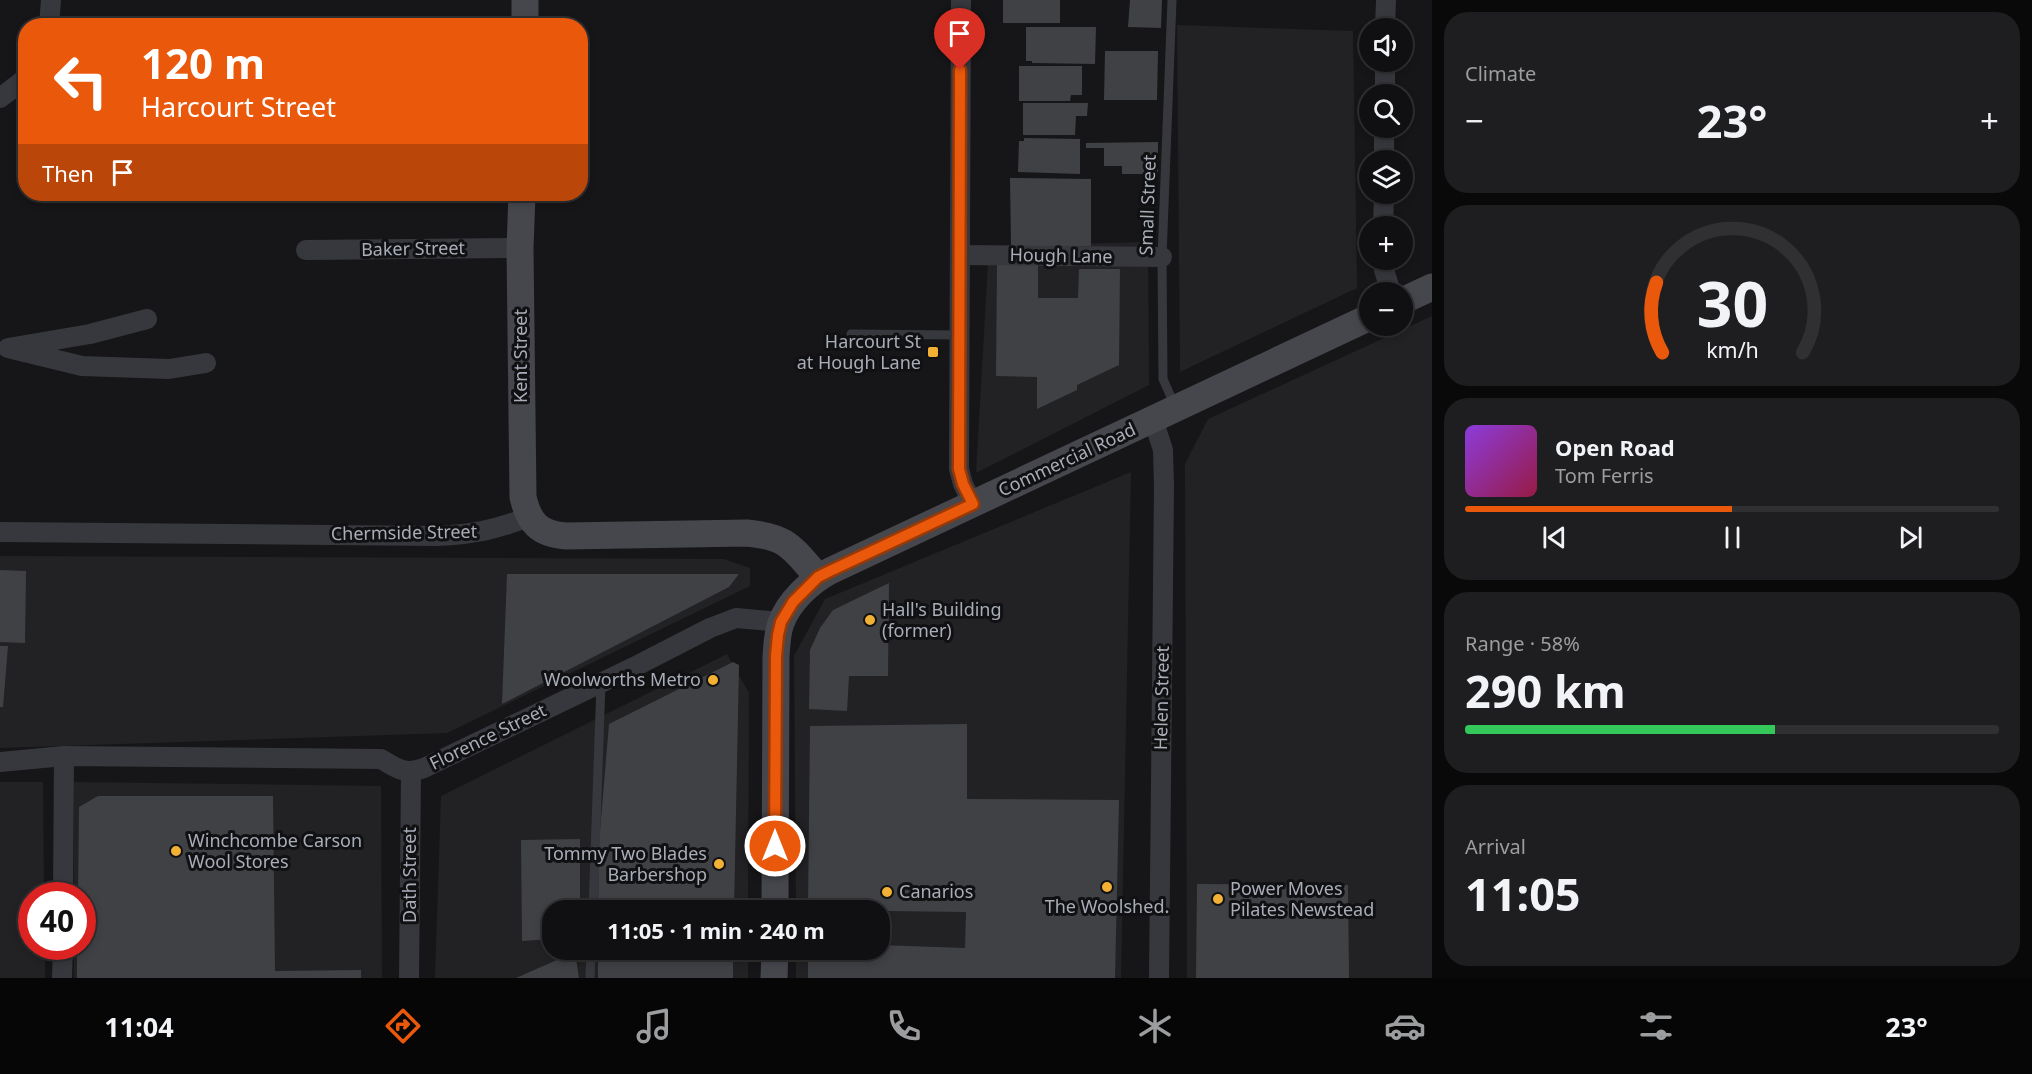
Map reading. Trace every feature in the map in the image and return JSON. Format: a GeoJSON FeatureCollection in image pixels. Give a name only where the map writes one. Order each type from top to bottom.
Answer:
{"type":"FeatureCollection","features":[{"type":"Feature","properties":{"kind":"street"},"geometry":{"type":"LineString","coordinates":[[50,18],[51,0]]}},
{"type":"Feature","properties":{"kind":"street"},"geometry":{"type":"LineString","coordinates":[[525,0],[525,18]]}},
{"type":"Feature","properties":{"kind":"street"},"geometry":{"type":"LineString","coordinates":[[961,0],[959,469],[963,484],[973,504]]}},
{"type":"Feature","properties":{"kind":"street"},"geometry":{"type":"LineString","coordinates":[[1385,18],[1386,0]]}},
{"type":"Feature","properties":{"kind":"street"},"geometry":{"type":"LineString","coordinates":[[0,98],[18,84]]}},
{"type":"Feature","properties":{"kind":"street","name":"Kent Street"},"geometry":{"type":"LineString","coordinates":[[522,201],[520,248],[523,497],[529,517]]}},
{"type":"Feature","properties":{"kind":"street","name":"Baker Street"},"geometry":{"type":"LineString","coordinates":[[306,250],[520,248]]}},
{"type":"Feature","properties":{"kind":"street","name":"Hough Lane"},"geometry":{"type":"LineString","coordinates":[[960,255],[1162,257]]}},
{"type":"Feature","properties":{"kind":"street"},"geometry":{"type":"LineString","coordinates":[[1413,296],[1432,287]]}},
{"type":"Feature","properties":{"kind":"street"},"geometry":{"type":"LineString","coordinates":[[4,347],[90,334],[147,319]]}},
{"type":"Feature","properties":{"kind":"street","name":"Commercial Road"},"geometry":{"type":"LineString","coordinates":[[775,900],[776,656],[781,622],[793,602],[818,577],[1359,322]]}},
{"type":"Feature","properties":{"kind":"street"},"geometry":{"type":"LineString","coordinates":[[4,347],[82,366],[168,369],[206,363]]}},
{"type":"Feature","properties":{"kind":"street","name":"Helen Street"},"geometry":{"type":"LineString","coordinates":[[1159,978],[1164,414]]}},
{"type":"Feature","properties":{"kind":"street"},"geometry":{"type":"LineString","coordinates":[[529,517],[538,528],[550,535],[747,533],[767,535],[784,541],[818,577]]}},
{"type":"Feature","properties":{"kind":"street","name":"Chermside Street"},"geometry":{"type":"LineString","coordinates":[[0,532],[437,536],[495,530],[529,517]]}},
{"type":"Feature","properties":{"kind":"street","name":"Florence Street"},"geometry":{"type":"LineString","coordinates":[[0,762],[64,756],[381,759],[397,769],[411,773],[601,683],[710,628],[736,618],[781,622]]}},
{"type":"Feature","properties":{"kind":"street"},"geometry":{"type":"LineString","coordinates":[[63,882],[64,756]]}},
{"type":"Feature","properties":{"kind":"street","name":"Dath Street"},"geometry":{"type":"LineString","coordinates":[[409,978],[411,773]]}},
{"type":"Feature","properties":{"kind":"street"},"geometry":{"type":"LineString","coordinates":[[62,978],[63,960]]}},
{"type":"Feature","properties":{"kind":"street"},"geometry":{"type":"LineString","coordinates":[[774,978],[775,960]]}},
{"type":"Feature","properties":{"kind":"lane","name":"Small Street"},"geometry":{"type":"LineString","coordinates":[[1164,414],[1162,257],[1172,0]]}},
{"type":"Feature","properties":{"kind":"lane"},"geometry":{"type":"LineString","coordinates":[[851,334],[958,335]]}},
{"type":"Feature","properties":{"kind":"lane"},"geometry":{"type":"LineString","coordinates":[[593,900],[601,683]]}},
{"type":"Feature","properties":{"kind":"lane"},"geometry":{"type":"LineString","coordinates":[[590,978],[591,960]]}},
{"type":"Feature","properties":{"kind":"shaded area"},"geometry":{"type":"Polygon","coordinates":[[[1177,25],[1353,31],[1357,288],[1180,372],[1177,25]]]}},
{"type":"Feature","properties":{"kind":"shaded area"},"geometry":{"type":"Polygon","coordinates":[[[1148,242],[1149,385],[976,473],[989,246],[1148,242]]]}},
{"type":"Feature","properties":{"kind":"shaded area"},"geometry":{"type":"Polygon","coordinates":[[[1432,316],[1432,978],[1187,978],[1185,464],[1208,419],[1389,336],[1413,336],[1413,325],[1432,316]]]}},
{"type":"Feature","properties":{"kind":"shaded area"},"geometry":{"type":"Polygon","coordinates":[[[1131,472],[1121,978],[796,978],[796,960],[890,960],[890,900],[796,900],[794,656],[825,599],[1131,472]]]}},
{"type":"Feature","properties":{"kind":"shaded area"},"geometry":{"type":"Polygon","coordinates":[[[0,556],[724,559],[750,568],[750,586],[447,733],[0,748],[0,556]]]}},
{"type":"Feature","properties":{"kind":"shaded area"},"geometry":{"type":"Polygon","coordinates":[[[727,654],[749,693],[748,900],[542,900],[542,960],[748,960],[748,978],[435,978],[441,796],[727,654]]]}},
{"type":"Feature","properties":{"kind":"shaded area"},"geometry":{"type":"Polygon","coordinates":[[[0,782],[43,782],[44,882],[18,882],[18,960],[45,960],[45,978],[0,978],[0,782]]]}},
{"type":"Feature","properties":{"kind":"shaded area","name":"Winchcombe Carson Wool Stores"},"geometry":{"type":"Polygon","coordinates":[[[74,782],[381,786],[382,978],[74,978],[74,960],[96,960],[96,882],[74,882],[74,782]]]}},
{"type":"Feature","properties":{"kind":"building"},"geometry":{"type":"Polygon","coordinates":[[[1003,0],[1060,0],[1060,23],[1003,23],[1003,0]]]}},
{"type":"Feature","properties":{"kind":"building"},"geometry":{"type":"Polygon","coordinates":[[[1130,0],[1162,0],[1161,28],[1128,27],[1130,0]]]}},
{"type":"Feature","properties":{"kind":"building"},"geometry":{"type":"Polygon","coordinates":[[[1026,27],[1096,27],[1095,64],[1026,61],[1026,27]]]}},
{"type":"Feature","properties":{"kind":"building"},"geometry":{"type":"Polygon","coordinates":[[[1105,51],[1158,51],[1157,100],[1104,100],[1105,51]]]}},
{"type":"Feature","properties":{"kind":"building"},"geometry":{"type":"Polygon","coordinates":[[[1019,66],[1082,66],[1082,95],[1071,95],[1070,101],[1019,101],[1019,66]]]}},
{"type":"Feature","properties":{"kind":"building"},"geometry":{"type":"Polygon","coordinates":[[[1023,103],[1088,103],[1087,116],[1076,116],[1075,135],[1023,135],[1023,103]]]}},
{"type":"Feature","properties":{"kind":"building"},"geometry":{"type":"Polygon","coordinates":[[[1024,138],[1080,139],[1080,174],[1018,172],[1019,141],[1024,141],[1024,138]]]}},
{"type":"Feature","properties":{"kind":"building"},"geometry":{"type":"Polygon","coordinates":[[[1158,142],[1158,174],[1122,174],[1122,166],[1104,166],[1104,148],[1086,148],[1086,143],[1158,142]]]}},
{"type":"Feature","properties":{"kind":"building"},"geometry":{"type":"Polygon","coordinates":[[[1010,178],[1091,179],[1091,246],[1011,246],[1010,178]]]}},
{"type":"Feature","properties":{"kind":"building"},"geometry":{"type":"Polygon","coordinates":[[[997,264],[1038,264],[1038,298],[1078,298],[1079,269],[1120,269],[1119,365],[1077,385],[1077,390],[1037,409],[1037,377],[996,376],[997,264]]]}},
{"type":"Feature","properties":{"kind":"building"},"geometry":{"type":"Polygon","coordinates":[[[0,570],[26,571],[25,643],[0,642],[0,570]]]}},
{"type":"Feature","properties":{"kind":"building"},"geometry":{"type":"Polygon","coordinates":[[[507,574],[739,574],[729,587],[502,704],[507,574]]]}},
{"type":"Feature","properties":{"kind":"building"},"geometry":{"type":"Polygon","coordinates":[[[889,583],[888,676],[849,676],[847,711],[809,709],[810,650],[820,628],[833,610],[889,583]]]}},
{"type":"Feature","properties":{"kind":"building"},"geometry":{"type":"Polygon","coordinates":[[[0,646],[8,646],[3,707],[0,707],[0,646]]]}},
{"type":"Feature","properties":{"kind":"building"},"geometry":{"type":"Polygon","coordinates":[[[733,662],[739,665],[734,900],[598,900],[599,843],[609,724],[733,662]]]}},
{"type":"Feature","properties":{"kind":"building"},"geometry":{"type":"Polygon","coordinates":[[[967,724],[967,799],[1119,800],[1115,978],[808,978],[808,960],[890,960],[890,945],[965,948],[966,912],[890,911],[890,900],[808,900],[810,726],[967,724]]]}},
{"type":"Feature","properties":{"kind":"building","name":"Winchcombe Carson Wool Stores"},"geometry":{"type":"Polygon","coordinates":[[[98,796],[273,796],[275,971],[361,970],[361,978],[77,978],[77,960],[96,960],[96,882],[78,882],[79,807],[98,796]]]}},
{"type":"Feature","properties":{"kind":"building"},"geometry":{"type":"Polygon","coordinates":[[[580,839],[580,900],[542,900],[542,940],[522,941],[521,840],[580,839]]]}},
{"type":"Feature","properties":{"kind":"building"},"geometry":{"type":"Polygon","coordinates":[[[1197,884],[1348,885],[1349,978],[1196,978],[1197,884]]]}},
{"type":"Feature","properties":{"kind":"building"},"geometry":{"type":"Polygon","coordinates":[[[557,960],[576,960],[579,978],[516,978],[557,960]]]}},
{"type":"Feature","properties":{"kind":"building"},"geometry":{"type":"Polygon","coordinates":[[[598,960],[733,960],[733,978],[598,978],[598,960]]]}},
{"type":"Feature","properties":{"kind":"place","name":"Harcourt St at Hough Lane"},"geometry":{"type":"Point","coordinates":[933,352]}},
{"type":"Feature","properties":{"kind":"place","name":"Hall's Building (former)"},"geometry":{"type":"Point","coordinates":[870,620]}},
{"type":"Feature","properties":{"kind":"place","name":"Woolworths Metro"},"geometry":{"type":"Point","coordinates":[713,680]}},
{"type":"Feature","properties":{"kind":"place","name":"Winchcombe Carson Wool Stores"},"geometry":{"type":"Point","coordinates":[176,851]}},
{"type":"Feature","properties":{"kind":"place","name":"Tommy Two Blades Barbershop"},"geometry":{"type":"Point","coordinates":[719,864]}},
{"type":"Feature","properties":{"kind":"place","name":"The Woolshed."},"geometry":{"type":"Point","coordinates":[1107,887]}},
{"type":"Feature","properties":{"kind":"place","name":"Canarios"},"geometry":{"type":"Point","coordinates":[887,892]}},
{"type":"Feature","properties":{"kind":"place","name":"Power Moves Pilates Newstead"},"geometry":{"type":"Point","coordinates":[1218,899]}},
{"type":"Feature","properties":{"kind":"route"},"geometry":{"type":"LineString","coordinates":[[775,846],[776,656],[781,622],[793,602],[818,577],[973,504],[963,484],[959,469],[960,70]]}}]}
